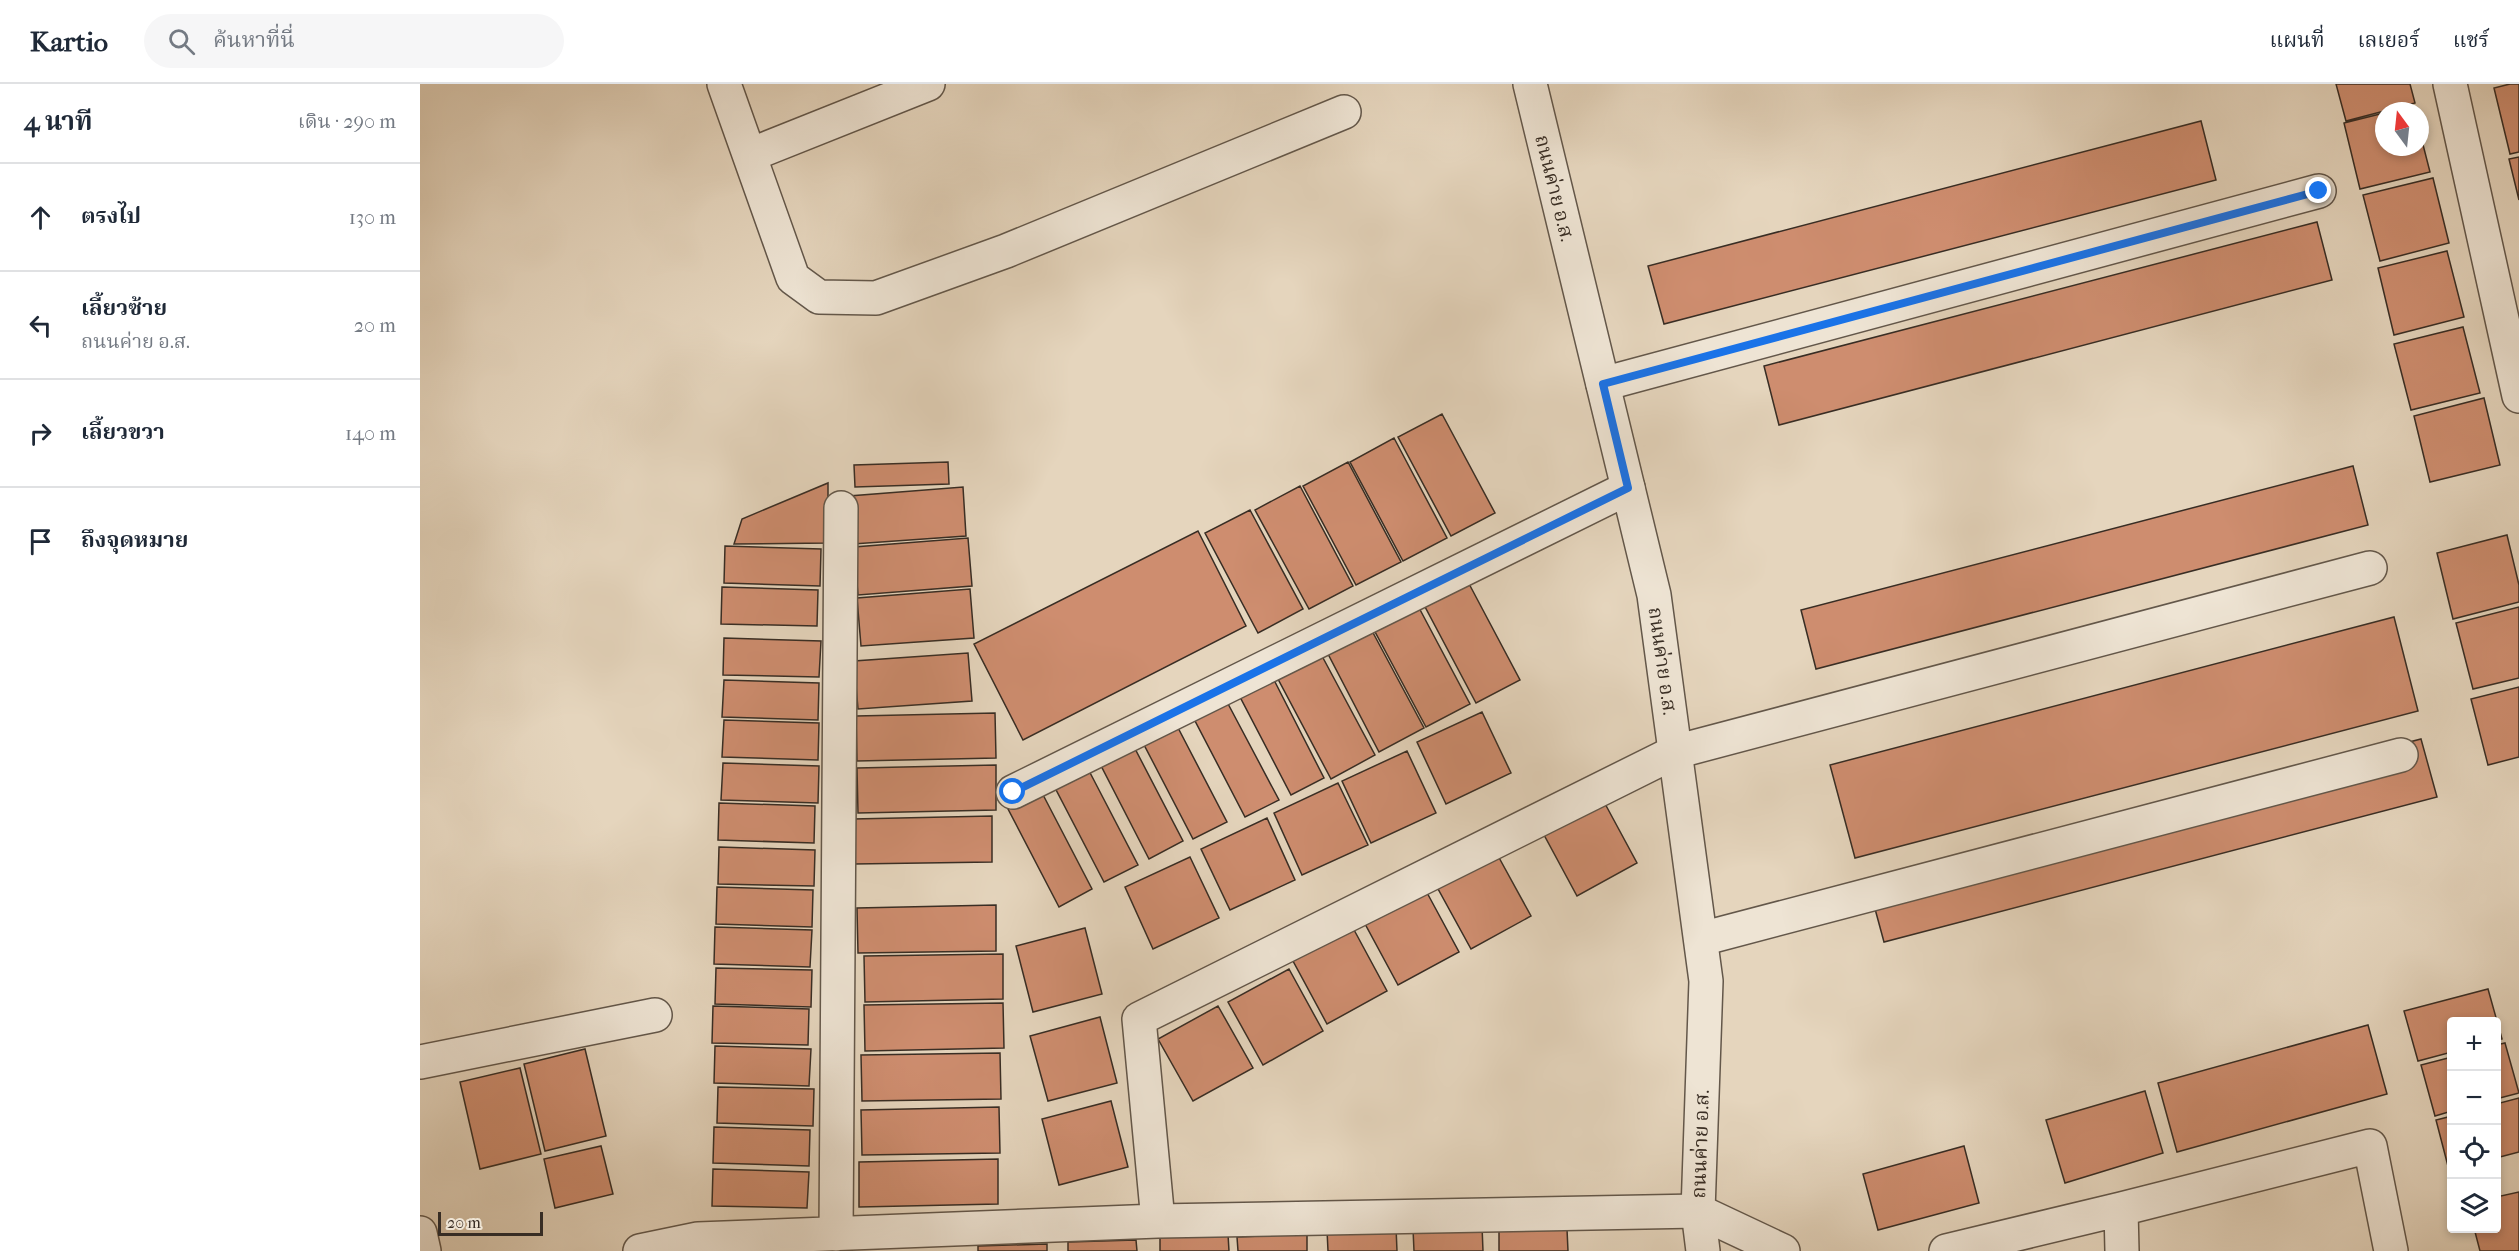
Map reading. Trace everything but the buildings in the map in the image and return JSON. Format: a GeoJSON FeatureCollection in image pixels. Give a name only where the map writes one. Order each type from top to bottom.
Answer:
{"type":"FeatureCollection","features":[{"type":"Feature","properties":{"kind":"street"},"geometry":{"type":"LineString","coordinates":[[724,84],[793,278],[819,297],[876,298],[1006,251],[1344,112]]}},
{"type":"Feature","properties":{"kind":"street"},"geometry":{"type":"LineString","coordinates":[[750,155],[928,84]]}},
{"type":"Feature","properties":{"kind":"street","name":"ถนนค่าย อ.ส."},"geometry":{"type":"LineString","coordinates":[[1530,84],[1654,595],[1706,981],[1698,1211],[1703,1251]]}},
{"type":"Feature","properties":{"kind":"street"},"geometry":{"type":"LineString","coordinates":[[2450,84],[2519,396]]}},
{"type":"Feature","properties":{"kind":"street"},"geometry":{"type":"LineString","coordinates":[[1603,384],[2319,191]]}},
{"type":"Feature","properties":{"kind":"street"},"geometry":{"type":"LineString","coordinates":[[1013,792],[1628,488]]}},
{"type":"Feature","properties":{"kind":"street"},"geometry":{"type":"LineString","coordinates":[[836,1234],[840,508]]}},
{"type":"Feature","properties":{"kind":"street"},"geometry":{"type":"LineString","coordinates":[[1158,1221],[1138,1018],[1675,752],[2370,568]]}},
{"type":"Feature","properties":{"kind":"street"},"geometry":{"type":"LineString","coordinates":[[1701,939],[2401,755]]}},
{"type":"Feature","properties":{"kind":"street"},"geometry":{"type":"LineString","coordinates":[[420,1062],[655,1015]]}},
{"type":"Feature","properties":{"kind":"street"},"geometry":{"type":"LineString","coordinates":[[1946,1251],[2370,1146],[2391,1251]]}},
{"type":"Feature","properties":{"kind":"street"},"geometry":{"type":"LineString","coordinates":[[2121,1209],[2122,1251]]}},
{"type":"Feature","properties":{"kind":"street"},"geometry":{"type":"LineString","coordinates":[[640,1251],[698,1239],[1158,1221],[1698,1211],[1783,1251]]}},
{"type":"Feature","properties":{"kind":"street"},"geometry":{"type":"LineString","coordinates":[[420,1233],[424,1251]]}},
{"type":"Feature","properties":{"kind":"route"},"geometry":{"type":"LineString","coordinates":[[1013,792],[1628,488],[1603,384],[2319,191]]}}]}
